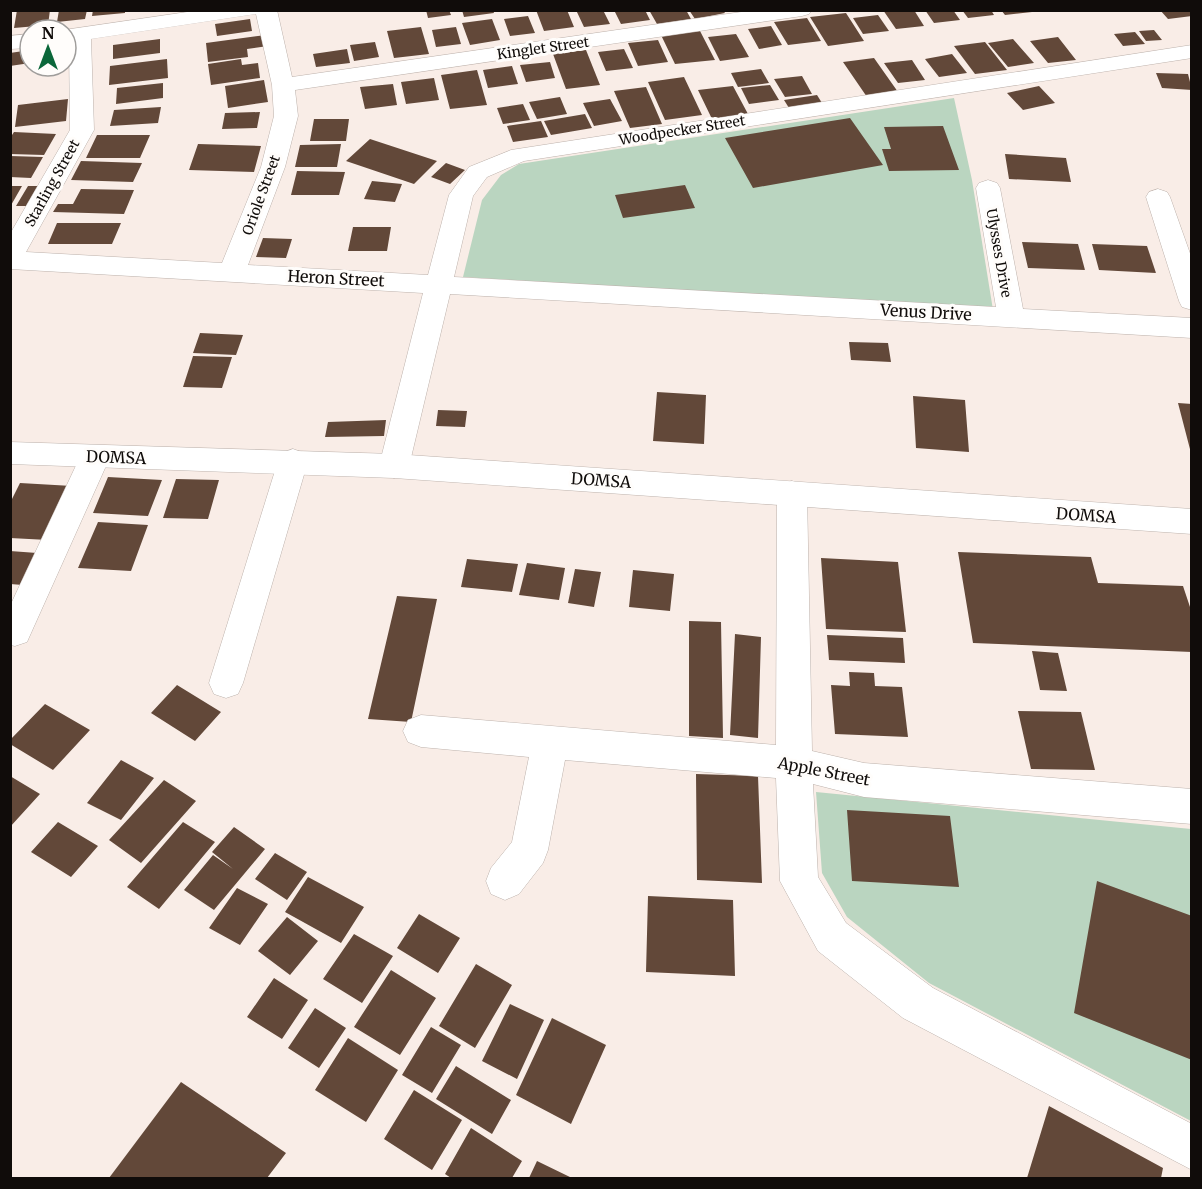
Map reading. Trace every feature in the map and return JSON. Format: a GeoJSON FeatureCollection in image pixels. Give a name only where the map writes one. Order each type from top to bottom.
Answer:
{"type":"FeatureCollection","features":[{"type":"Feature","properties":{"kind":"street"},"geometry":{"type":"LineString","coordinates":[[78,34],[249,10]]}},
{"type":"Feature","properties":{"kind":"street","name":"Oriole Street"},"geometry":{"type":"LineString","coordinates":[[232,272],[273,167],[286,116],[283,85],[266,10]]}},
{"type":"Feature","properties":{"kind":"street","name":"Kinglet Street"},"geometry":{"type":"LineString","coordinates":[[283,85],[802,10]]}},
{"type":"Feature","properties":{"kind":"street","name":"Woodpecker Street"},"geometry":{"type":"LineString","coordinates":[[394,466],[462,195],[478,172],[519,155],[1191,51]]}},
{"type":"Feature","properties":{"kind":"street","name":"Starling Street"},"geometry":{"type":"LineString","coordinates":[[10,259],[82,130],[77,78]]}},
{"type":"Feature","properties":{"kind":"street","name":"Ulysses Drive"},"geometry":{"type":"LineString","coordinates":[[988,188],[1011,317]]}},
{"type":"Feature","properties":{"kind":"street"},"geometry":{"type":"LineString","coordinates":[[1158,197],[1191,301]]}},
{"type":"Feature","properties":{"kind":"street","name":"Heron Street"},"geometry":{"type":"LineString","coordinates":[[10,259],[661,297]]}},
{"type":"Feature","properties":{"kind":"street","name":"Venus Drive"},"geometry":{"type":"LineString","coordinates":[[661,297],[1191,328]]}},
{"type":"Feature","properties":{"kind":"street","name":"DOMSA"},"geometry":{"type":"LineString","coordinates":[[10,453],[394,466],[1191,522]]}},
{"type":"Feature","properties":{"kind":"street"},"geometry":{"type":"LineString","coordinates":[[15,632],[95,457]]}},
{"type":"Feature","properties":{"kind":"street"},"geometry":{"type":"LineString","coordinates":[[226,683],[293,461]]}},
{"type":"Feature","properties":{"kind":"street"},"geometry":{"type":"LineString","coordinates":[[792,493],[794,763],[799,881],[832,937],[918,1003],[1191,1148]]}},
{"type":"Feature","properties":{"kind":"street","name":"Apple Street"},"geometry":{"type":"LineString","coordinates":[[421,731],[794,763],[864,780],[1191,807]]}},
{"type":"Feature","properties":{"kind":"street"},"geometry":{"type":"LineString","coordinates":[[505,881],[529,850],[550,741]]}},
{"type":"Feature","properties":{"kind":"green space"},"geometry":{"type":"Polygon","coordinates":[[[954,98],[972,180],[993,310],[463,277],[482,200],[501,175],[519,164],[954,98]]]}},
{"type":"Feature","properties":{"kind":"green space"},"geometry":{"type":"Polygon","coordinates":[[[816,792],[1191,829],[1191,1121],[929,983],[847,917],[822,873],[816,792]]]}},
{"type":"Feature","properties":{"kind":"building"},"geometry":{"type":"Polygon","coordinates":[[[17,10],[50,10],[49,18],[18,18],[18,28],[14,28],[17,10]]]}},
{"type":"Feature","properties":{"kind":"building"},"geometry":{"type":"Polygon","coordinates":[[[59,10],[87,10],[85,19],[58,18],[59,10]]]}},
{"type":"Feature","properties":{"kind":"building"},"geometry":{"type":"Polygon","coordinates":[[[93,10],[125,10],[125,13],[92,16],[93,10]]]}},
{"type":"Feature","properties":{"kind":"building"},"geometry":{"type":"Polygon","coordinates":[[[426,10],[449,10],[451,15],[428,18],[426,10]]]}},
{"type":"Feature","properties":{"kind":"building"},"geometry":{"type":"Polygon","coordinates":[[[462,10],[493,10],[494,13],[464,17],[462,10]]]}},
{"type":"Feature","properties":{"kind":"building"},"geometry":{"type":"Polygon","coordinates":[[[536,10],[567,10],[574,27],[544,31],[536,10]]]}},
{"type":"Feature","properties":{"kind":"building"},"geometry":{"type":"Polygon","coordinates":[[[576,10],[603,10],[610,24],[584,27],[576,10]]]}},
{"type":"Feature","properties":{"kind":"building"},"geometry":{"type":"Polygon","coordinates":[[[614,10],[645,10],[650,20],[621,24],[614,10]]]}},
{"type":"Feature","properties":{"kind":"building"},"geometry":{"type":"Polygon","coordinates":[[[649,10],[686,10],[691,19],[657,24],[649,10]]]}},
{"type":"Feature","properties":{"kind":"building"},"geometry":{"type":"Polygon","coordinates":[[[689,10],[723,10],[725,13],[695,19],[689,10]]]}},
{"type":"Feature","properties":{"kind":"building"},"geometry":{"type":"Polygon","coordinates":[[[883,10],[914,10],[924,26],[896,29],[883,10]]]}},
{"type":"Feature","properties":{"kind":"building"},"geometry":{"type":"Polygon","coordinates":[[[925,10],[953,10],[960,20],[934,23],[925,10]]]}},
{"type":"Feature","properties":{"kind":"building"},"geometry":{"type":"Polygon","coordinates":[[[962,10],[991,10],[994,15],[968,18],[962,10]]]}},
{"type":"Feature","properties":{"kind":"building"},"geometry":{"type":"Polygon","coordinates":[[[1001,10],[1032,10],[1032,12],[1005,15],[1001,10]]]}},
{"type":"Feature","properties":{"kind":"building"},"geometry":{"type":"Polygon","coordinates":[[[1160,10],[1192,10],[1192,16],[1168,19],[1160,10]]]}},
{"type":"Feature","properties":{"kind":"building"},"geometry":{"type":"Polygon","coordinates":[[[846,13],[864,41],[828,46],[810,17],[846,13]]]}},
{"type":"Feature","properties":{"kind":"building"},"geometry":{"type":"Polygon","coordinates":[[[878,15],[889,31],[863,34],[853,18],[878,15]]]}},
{"type":"Feature","properties":{"kind":"building"},"geometry":{"type":"Polygon","coordinates":[[[528,16],[535,33],[510,36],[504,19],[528,16]]]}},
{"type":"Feature","properties":{"kind":"building"},"geometry":{"type":"Polygon","coordinates":[[[807,18],[821,41],[788,45],[774,22],[807,18]]]}},
{"type":"Feature","properties":{"kind":"building"},"geometry":{"type":"Polygon","coordinates":[[[250,19],[252,31],[217,36],[215,24],[250,19]]]}},
{"type":"Feature","properties":{"kind":"building"},"geometry":{"type":"Polygon","coordinates":[[[492,19],[500,40],[470,45],[462,23],[492,19]]]}},
{"type":"Feature","properties":{"kind":"building"},"geometry":{"type":"Polygon","coordinates":[[[771,26],[782,45],[759,49],[748,29],[771,26]]]}},
{"type":"Feature","properties":{"kind":"building"},"geometry":{"type":"Polygon","coordinates":[[[421,27],[429,54],[394,58],[387,31],[421,27]]]}},
{"type":"Feature","properties":{"kind":"building"},"geometry":{"type":"Polygon","coordinates":[[[456,27],[461,44],[436,47],[432,30],[456,27]]]}},
{"type":"Feature","properties":{"kind":"building"},"geometry":{"type":"Polygon","coordinates":[[[1154,30],[1162,40],[1146,41],[1139,31],[1154,30]]]}},
{"type":"Feature","properties":{"kind":"building"},"geometry":{"type":"Polygon","coordinates":[[[700,31],[715,60],[675,64],[661,35],[700,31]]]}},
{"type":"Feature","properties":{"kind":"building"},"geometry":{"type":"Polygon","coordinates":[[[1135,32],[1145,44],[1123,46],[1114,34],[1135,32]]]}},
{"type":"Feature","properties":{"kind":"building"},"geometry":{"type":"Polygon","coordinates":[[[736,34],[749,57],[720,61],[708,37],[736,34]]]}},
{"type":"Feature","properties":{"kind":"building"},"geometry":{"type":"Polygon","coordinates":[[[266,35],[268,46],[247,49],[248,57],[208,62],[206,43],[266,35]]]}},
{"type":"Feature","properties":{"kind":"building"},"geometry":{"type":"Polygon","coordinates":[[[1058,37],[1076,60],[1048,63],[1030,41],[1058,37]]]}},
{"type":"Feature","properties":{"kind":"building"},"geometry":{"type":"Polygon","coordinates":[[[160,39],[160,53],[113,59],[113,45],[160,39]]]}},
{"type":"Feature","properties":{"kind":"building"},"geometry":{"type":"Polygon","coordinates":[[[1013,39],[1034,63],[1008,67],[988,43],[1013,39]]]}},
{"type":"Feature","properties":{"kind":"building"},"geometry":{"type":"Polygon","coordinates":[[[658,40],[668,62],[638,66],[628,43],[658,40]]]}},
{"type":"Feature","properties":{"kind":"building"},"geometry":{"type":"Polygon","coordinates":[[[375,42],[379,57],[354,61],[350,45],[375,42]]]}},
{"type":"Feature","properties":{"kind":"building"},"geometry":{"type":"Polygon","coordinates":[[[985,42],[1007,70],[975,74],[954,46],[985,42]]]}},
{"type":"Feature","properties":{"kind":"building"},"geometry":{"type":"Polygon","coordinates":[[[347,49],[350,63],[316,67],[313,54],[347,49]]]}},
{"type":"Feature","properties":{"kind":"building"},"geometry":{"type":"Polygon","coordinates":[[[624,49],[633,68],[606,71],[598,52],[624,49]]]}},
{"type":"Feature","properties":{"kind":"building"},"geometry":{"type":"Polygon","coordinates":[[[586,50],[600,85],[566,89],[553,54],[586,50]]]}},
{"type":"Feature","properties":{"kind":"building"},"geometry":{"type":"Polygon","coordinates":[[[18,52],[18,65],[10,66],[10,53],[18,52]]]}},
{"type":"Feature","properties":{"kind":"building"},"geometry":{"type":"Polygon","coordinates":[[[952,54],[967,73],[939,77],[925,59],[952,54]]]}},
{"type":"Feature","properties":{"kind":"building"},"geometry":{"type":"Polygon","coordinates":[[[874,58],[898,92],[867,97],[843,62],[874,58]]]}},
{"type":"Feature","properties":{"kind":"building"},"geometry":{"type":"Polygon","coordinates":[[[167,59],[168,78],[109,85],[110,66],[167,59]]]}},
{"type":"Feature","properties":{"kind":"building"},"geometry":{"type":"Polygon","coordinates":[[[241,59],[242,65],[258,63],[260,78],[211,85],[208,64],[241,59]]]}},
{"type":"Feature","properties":{"kind":"building"},"geometry":{"type":"Polygon","coordinates":[[[912,60],[925,80],[898,83],[884,63],[912,60]]]}},
{"type":"Feature","properties":{"kind":"building"},"geometry":{"type":"Polygon","coordinates":[[[550,62],[555,78],[526,82],[520,65],[550,62]]]}},
{"type":"Feature","properties":{"kind":"building"},"geometry":{"type":"Polygon","coordinates":[[[512,66],[518,84],[488,88],[483,70],[512,66]]]}},
{"type":"Feature","properties":{"kind":"building"},"geometry":{"type":"Polygon","coordinates":[[[761,69],[769,83],[738,87],[731,73],[761,69]]]}},
{"type":"Feature","properties":{"kind":"building"},"geometry":{"type":"Polygon","coordinates":[[[477,70],[487,105],[450,109],[441,75],[477,70]]]}},
{"type":"Feature","properties":{"kind":"building"},"geometry":{"type":"Polygon","coordinates":[[[1156,73],[1188,74],[1192,90],[1162,88],[1156,73]]]}},
{"type":"Feature","properties":{"kind":"building"},"geometry":{"type":"Polygon","coordinates":[[[802,76],[812,94],[785,97],[774,79],[802,76]]]}},
{"type":"Feature","properties":{"kind":"building"},"geometry":{"type":"Polygon","coordinates":[[[684,77],[702,115],[665,120],[648,82],[684,77]]]}},
{"type":"Feature","properties":{"kind":"building"},"geometry":{"type":"Polygon","coordinates":[[[434,78],[439,100],[406,104],[401,82],[434,78]]]}},
{"type":"Feature","properties":{"kind":"building"},"geometry":{"type":"Polygon","coordinates":[[[264,80],[268,102],[228,108],[225,86],[264,80]]]}},
{"type":"Feature","properties":{"kind":"building"},"geometry":{"type":"Polygon","coordinates":[[[163,83],[163,98],[116,104],[117,88],[163,83]]]}},
{"type":"Feature","properties":{"kind":"building"},"geometry":{"type":"Polygon","coordinates":[[[393,84],[397,105],[365,109],[360,87],[393,84]]]}},
{"type":"Feature","properties":{"kind":"building"},"geometry":{"type":"Polygon","coordinates":[[[770,85],[779,100],[749,104],[741,88],[770,85]]]}},
{"type":"Feature","properties":{"kind":"building"},"geometry":{"type":"Polygon","coordinates":[[[733,86],[748,114],[712,119],[698,90],[733,86]]]}},
{"type":"Feature","properties":{"kind":"building"},"geometry":{"type":"Polygon","coordinates":[[[1039,86],[1055,103],[1023,110],[1007,93],[1039,86]]]}},
{"type":"Feature","properties":{"kind":"building"},"geometry":{"type":"Polygon","coordinates":[[[646,87],[662,124],[630,128],[614,91],[646,87]]]}},
{"type":"Feature","properties":{"kind":"building"},"geometry":{"type":"Polygon","coordinates":[[[817,95],[822,103],[789,108],[784,100],[817,95]]]}},
{"type":"Feature","properties":{"kind":"building"},"geometry":{"type":"Polygon","coordinates":[[[560,97],[567,114],[537,119],[529,102],[560,97]]]}},
{"type":"Feature","properties":{"kind":"building"},"geometry":{"type":"Polygon","coordinates":[[[68,99],[66,121],[15,127],[18,105],[68,99]]]}},
{"type":"Feature","properties":{"kind":"building"},"geometry":{"type":"Polygon","coordinates":[[[610,99],[622,121],[594,126],[583,103],[610,99]]]}},
{"type":"Feature","properties":{"kind":"building"},"geometry":{"type":"Polygon","coordinates":[[[523,104],[530,120],[503,124],[497,108],[523,104]]]}},
{"type":"Feature","properties":{"kind":"building"},"geometry":{"type":"Polygon","coordinates":[[[161,107],[158,123],[110,126],[114,110],[161,107]]]}},
{"type":"Feature","properties":{"kind":"building"},"geometry":{"type":"Polygon","coordinates":[[[260,112],[257,128],[222,129],[225,113],[260,112]]]}},
{"type":"Feature","properties":{"kind":"building"},"geometry":{"type":"Polygon","coordinates":[[[585,114],[592,128],[551,135],[544,121],[585,114]]]}},
{"type":"Feature","properties":{"kind":"building"},"geometry":{"type":"Polygon","coordinates":[[[850,118],[883,165],[753,188],[725,138],[850,118]]]}},
{"type":"Feature","properties":{"kind":"building"},"geometry":{"type":"Polygon","coordinates":[[[314,119],[349,119],[346,141],[310,141],[314,119]]]}},
{"type":"Feature","properties":{"kind":"building"},"geometry":{"type":"Polygon","coordinates":[[[541,121],[548,137],[513,142],[507,126],[541,121]]]}},
{"type":"Feature","properties":{"kind":"building"},"geometry":{"type":"Polygon","coordinates":[[[943,126],[959,170],[889,171],[882,149],[891,149],[884,127],[943,126]]]}},
{"type":"Feature","properties":{"kind":"building"},"geometry":{"type":"Polygon","coordinates":[[[14,132],[56,134],[44,155],[10,154],[10,138],[14,132]]]}},
{"type":"Feature","properties":{"kind":"building"},"geometry":{"type":"Polygon","coordinates":[[[97,135],[150,135],[140,158],[86,158],[97,135]]]}},
{"type":"Feature","properties":{"kind":"building"},"geometry":{"type":"Polygon","coordinates":[[[370,139],[437,161],[414,184],[346,161],[370,139]]]}},
{"type":"Feature","properties":{"kind":"building"},"geometry":{"type":"Polygon","coordinates":[[[198,144],[261,146],[254,172],[189,170],[198,144]]]}},
{"type":"Feature","properties":{"kind":"building"},"geometry":{"type":"Polygon","coordinates":[[[341,144],[337,167],[295,167],[300,145],[341,144]]]}},
{"type":"Feature","properties":{"kind":"building"},"geometry":{"type":"Polygon","coordinates":[[[1005,154],[1066,158],[1071,182],[1009,179],[1005,154]]]}},
{"type":"Feature","properties":{"kind":"building"},"geometry":{"type":"Polygon","coordinates":[[[10,156],[43,157],[31,178],[10,177],[10,156]]]}},
{"type":"Feature","properties":{"kind":"building"},"geometry":{"type":"Polygon","coordinates":[[[81,161],[142,163],[133,182],[71,180],[81,161]]]}},
{"type":"Feature","properties":{"kind":"building"},"geometry":{"type":"Polygon","coordinates":[[[446,163],[465,170],[450,184],[431,177],[446,163]]]}},
{"type":"Feature","properties":{"kind":"building"},"geometry":{"type":"Polygon","coordinates":[[[297,171],[345,172],[339,195],[291,195],[297,171]]]}},
{"type":"Feature","properties":{"kind":"building"},"geometry":{"type":"Polygon","coordinates":[[[372,181],[402,184],[395,202],[364,199],[372,181]]]}},
{"type":"Feature","properties":{"kind":"building"},"geometry":{"type":"Polygon","coordinates":[[[685,185],[695,208],[623,218],[615,195],[685,185]]]}},
{"type":"Feature","properties":{"kind":"building"},"geometry":{"type":"Polygon","coordinates":[[[10,186],[22,186],[10,207],[10,186]]]}},
{"type":"Feature","properties":{"kind":"building"},"geometry":{"type":"Polygon","coordinates":[[[28,186],[42,186],[31,206],[16,206],[28,186]]]}},
{"type":"Feature","properties":{"kind":"building"},"geometry":{"type":"Polygon","coordinates":[[[81,189],[134,190],[124,214],[53,212],[58,204],[73,204],[81,189]]]}},
{"type":"Feature","properties":{"kind":"building"},"geometry":{"type":"Polygon","coordinates":[[[57,223],[121,223],[112,244],[48,244],[57,223]]]}},
{"type":"Feature","properties":{"kind":"building"},"geometry":{"type":"Polygon","coordinates":[[[353,227],[391,227],[387,251],[348,251],[353,227]]]}},
{"type":"Feature","properties":{"kind":"building"},"geometry":{"type":"Polygon","coordinates":[[[263,238],[292,239],[286,258],[256,257],[263,238]]]}},
{"type":"Feature","properties":{"kind":"building"},"geometry":{"type":"Polygon","coordinates":[[[1022,242],[1078,244],[1085,270],[1028,268],[1022,242]]]}},
{"type":"Feature","properties":{"kind":"building"},"geometry":{"type":"Polygon","coordinates":[[[1092,244],[1147,246],[1156,273],[1099,270],[1092,244]]]}},
{"type":"Feature","properties":{"kind":"building"},"geometry":{"type":"Polygon","coordinates":[[[200,333],[243,335],[236,355],[193,353],[200,333]]]}},
{"type":"Feature","properties":{"kind":"building"},"geometry":{"type":"Polygon","coordinates":[[[849,342],[888,343],[891,362],[851,360],[849,342]]]}},
{"type":"Feature","properties":{"kind":"building"},"geometry":{"type":"Polygon","coordinates":[[[193,356],[232,357],[222,388],[183,387],[193,356]]]}},
{"type":"Feature","properties":{"kind":"building"},"geometry":{"type":"Polygon","coordinates":[[[657,392],[706,395],[704,444],[653,441],[657,392]]]}},
{"type":"Feature","properties":{"kind":"building"},"geometry":{"type":"Polygon","coordinates":[[[913,396],[965,400],[969,452],[916,448],[913,396]]]}},
{"type":"Feature","properties":{"kind":"building"},"geometry":{"type":"Polygon","coordinates":[[[1178,403],[1192,404],[1192,453],[1191,453],[1178,403]]]}},
{"type":"Feature","properties":{"kind":"building"},"geometry":{"type":"Polygon","coordinates":[[[438,410],[467,411],[465,427],[436,426],[438,410]]]}},
{"type":"Feature","properties":{"kind":"building"},"geometry":{"type":"Polygon","coordinates":[[[386,420],[384,436],[325,437],[328,422],[386,420]]]}},
{"type":"Feature","properties":{"kind":"building"},"geometry":{"type":"Polygon","coordinates":[[[108,477],[162,480],[148,516],[93,513],[108,477]]]}},
{"type":"Feature","properties":{"kind":"building"},"geometry":{"type":"Polygon","coordinates":[[[176,479],[219,480],[208,519],[163,518],[176,479]]]}},
{"type":"Feature","properties":{"kind":"building"},"geometry":{"type":"Polygon","coordinates":[[[20,483],[72,486],[48,540],[10,538],[10,503],[20,483]]]}},
{"type":"Feature","properties":{"kind":"building"},"geometry":{"type":"Polygon","coordinates":[[[98,522],[148,525],[131,571],[78,568],[98,522]]]}},
{"type":"Feature","properties":{"kind":"building"},"geometry":{"type":"Polygon","coordinates":[[[10,551],[37,553],[23,585],[10,584],[10,551]]]}},
{"type":"Feature","properties":{"kind":"building"},"geometry":{"type":"Polygon","coordinates":[[[958,552],[1091,557],[1098,583],[1183,586],[1192,613],[1192,652],[973,643],[958,552]]]}},
{"type":"Feature","properties":{"kind":"building"},"geometry":{"type":"Polygon","coordinates":[[[821,558],[898,562],[906,632],[826,629],[821,558]]]}},
{"type":"Feature","properties":{"kind":"building"},"geometry":{"type":"Polygon","coordinates":[[[467,559],[518,564],[512,592],[461,587],[467,559]]]}},
{"type":"Feature","properties":{"kind":"building"},"geometry":{"type":"Polygon","coordinates":[[[527,563],[565,568],[559,600],[519,595],[527,563]]]}},
{"type":"Feature","properties":{"kind":"building"},"geometry":{"type":"Polygon","coordinates":[[[575,569],[601,572],[594,607],[568,603],[575,569]]]}},
{"type":"Feature","properties":{"kind":"building"},"geometry":{"type":"Polygon","coordinates":[[[633,570],[674,574],[670,611],[629,607],[633,570]]]}},
{"type":"Feature","properties":{"kind":"building"},"geometry":{"type":"Polygon","coordinates":[[[397,596],[437,599],[411,722],[368,719],[397,596]]]}},
{"type":"Feature","properties":{"kind":"building"},"geometry":{"type":"Polygon","coordinates":[[[689,621],[721,622],[723,738],[689,736],[689,621]]]}},
{"type":"Feature","properties":{"kind":"building"},"geometry":{"type":"Polygon","coordinates":[[[735,634],[761,637],[758,738],[730,735],[735,634]]]}},
{"type":"Feature","properties":{"kind":"building"},"geometry":{"type":"Polygon","coordinates":[[[827,635],[903,638],[905,663],[829,660],[827,635]]]}},
{"type":"Feature","properties":{"kind":"building"},"geometry":{"type":"Polygon","coordinates":[[[1032,651],[1058,653],[1067,691],[1040,690],[1032,651]]]}},
{"type":"Feature","properties":{"kind":"building"},"geometry":{"type":"Polygon","coordinates":[[[849,672],[874,673],[875,686],[902,687],[908,737],[835,734],[831,685],[850,686],[849,672]]]}},
{"type":"Feature","properties":{"kind":"building"},"geometry":{"type":"Polygon","coordinates":[[[177,685],[221,712],[195,741],[151,713],[177,685]]]}},
{"type":"Feature","properties":{"kind":"building"},"geometry":{"type":"Polygon","coordinates":[[[45,704],[90,730],[53,770],[10,744],[10,740],[45,704]]]}},
{"type":"Feature","properties":{"kind":"building"},"geometry":{"type":"Polygon","coordinates":[[[1018,711],[1081,712],[1095,770],[1031,769],[1018,711]]]}},
{"type":"Feature","properties":{"kind":"building"},"geometry":{"type":"Polygon","coordinates":[[[121,760],[154,778],[121,820],[87,803],[121,760]]]}},
{"type":"Feature","properties":{"kind":"building"},"geometry":{"type":"Polygon","coordinates":[[[696,774],[758,776],[762,883],[697,880],[696,774]]]}},
{"type":"Feature","properties":{"kind":"building"},"geometry":{"type":"Polygon","coordinates":[[[10,776],[40,794],[10,827],[10,776]]]}},
{"type":"Feature","properties":{"kind":"building"},"geometry":{"type":"Polygon","coordinates":[[[164,780],[196,801],[141,863],[109,840],[164,780]]]}},
{"type":"Feature","properties":{"kind":"building"},"geometry":{"type":"Polygon","coordinates":[[[847,810],[950,816],[959,887],[852,881],[847,810]]]}},
{"type":"Feature","properties":{"kind":"building"},"geometry":{"type":"Polygon","coordinates":[[[58,822],[98,846],[71,877],[31,852],[58,822]]]}},
{"type":"Feature","properties":{"kind":"building"},"geometry":{"type":"Polygon","coordinates":[[[183,822],[215,842],[159,909],[127,887],[183,822]]]}},
{"type":"Feature","properties":{"kind":"building"},"geometry":{"type":"Polygon","coordinates":[[[234,827],[265,849],[214,910],[184,890],[213,855],[233,869],[212,852],[234,827]]]}},
{"type":"Feature","properties":{"kind":"building"},"geometry":{"type":"Polygon","coordinates":[[[275,853],[307,872],[287,900],[255,879],[275,853]]]}},
{"type":"Feature","properties":{"kind":"building"},"geometry":{"type":"Polygon","coordinates":[[[308,877],[364,907],[341,943],[285,912],[308,877]]]}},
{"type":"Feature","properties":{"kind":"building"},"geometry":{"type":"Polygon","coordinates":[[[1097,881],[1192,916],[1192,1060],[1074,1013],[1097,881]]]}},
{"type":"Feature","properties":{"kind":"building"},"geometry":{"type":"Polygon","coordinates":[[[237,888],[268,904],[240,945],[209,928],[237,888]]]}},
{"type":"Feature","properties":{"kind":"building"},"geometry":{"type":"Polygon","coordinates":[[[648,896],[733,900],[735,976],[646,972],[648,896]]]}},
{"type":"Feature","properties":{"kind":"building"},"geometry":{"type":"Polygon","coordinates":[[[419,914],[460,938],[438,973],[397,948],[419,914]]]}},
{"type":"Feature","properties":{"kind":"building"},"geometry":{"type":"Polygon","coordinates":[[[287,917],[318,941],[290,975],[258,951],[287,917]]]}},
{"type":"Feature","properties":{"kind":"building"},"geometry":{"type":"Polygon","coordinates":[[[354,934],[393,956],[362,1003],[323,979],[354,934]]]}},
{"type":"Feature","properties":{"kind":"building"},"geometry":{"type":"Polygon","coordinates":[[[476,964],[512,985],[475,1048],[439,1026],[476,964]]]}},
{"type":"Feature","properties":{"kind":"building"},"geometry":{"type":"Polygon","coordinates":[[[391,970],[436,998],[400,1055],[354,1027],[391,970]]]}},
{"type":"Feature","properties":{"kind":"building"},"geometry":{"type":"Polygon","coordinates":[[[274,978],[308,1000],[282,1039],[247,1017],[274,978]]]}},
{"type":"Feature","properties":{"kind":"building"},"geometry":{"type":"Polygon","coordinates":[[[510,1004],[544,1020],[517,1079],[482,1061],[510,1004]]]}},
{"type":"Feature","properties":{"kind":"building"},"geometry":{"type":"Polygon","coordinates":[[[315,1008],[346,1028],[319,1068],[288,1048],[315,1008]]]}},
{"type":"Feature","properties":{"kind":"building"},"geometry":{"type":"Polygon","coordinates":[[[552,1018],[606,1045],[571,1124],[516,1095],[552,1018]]]}},
{"type":"Feature","properties":{"kind":"building"},"geometry":{"type":"Polygon","coordinates":[[[431,1027],[461,1045],[432,1093],[402,1075],[431,1027]]]}},
{"type":"Feature","properties":{"kind":"building"},"geometry":{"type":"Polygon","coordinates":[[[348,1038],[398,1070],[366,1122],[315,1090],[348,1038]]]}},
{"type":"Feature","properties":{"kind":"building"},"geometry":{"type":"Polygon","coordinates":[[[456,1066],[511,1100],[492,1134],[436,1099],[456,1066]]]}},
{"type":"Feature","properties":{"kind":"building"},"geometry":{"type":"Polygon","coordinates":[[[181,1082],[286,1153],[267,1178],[109,1178],[181,1082]]]}},
{"type":"Feature","properties":{"kind":"building"},"geometry":{"type":"Polygon","coordinates":[[[414,1090],[462,1120],[432,1170],[384,1139],[414,1090]]]}},
{"type":"Feature","properties":{"kind":"building"},"geometry":{"type":"Polygon","coordinates":[[[1049,1106],[1163,1168],[1161,1178],[1027,1178],[1049,1106]]]}},
{"type":"Feature","properties":{"kind":"building"},"geometry":{"type":"Polygon","coordinates":[[[471,1128],[522,1161],[512,1178],[451,1178],[445,1174],[471,1128]]]}},
{"type":"Feature","properties":{"kind":"building"},"geometry":{"type":"Polygon","coordinates":[[[537,1161],[572,1178],[529,1178],[537,1161]]]}}]}
